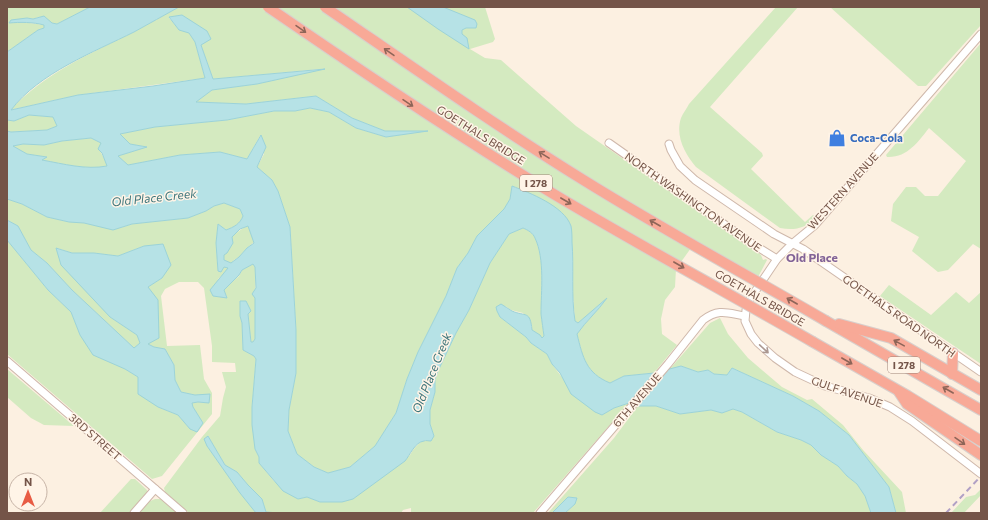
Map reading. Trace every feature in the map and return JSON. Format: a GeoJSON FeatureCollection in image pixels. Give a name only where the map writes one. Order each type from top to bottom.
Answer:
{"type":"FeatureCollection","features":[{"type":"Feature","properties":{"kind":"highway","name":"GOETHALS BRIDGE"},"geometry":{"type":"LineString","coordinates":[[268,7],[374,80],[494,158],[898,391]]}},
{"type":"Feature","properties":{"kind":"highway","name":"GOETHALS BRIDGE"},"geometry":{"type":"LineString","coordinates":[[325,7],[464,103],[575,175],[650,220],[826,320]]}},
{"type":"Feature","properties":{"kind":"highway"},"geometry":{"type":"LineString","coordinates":[[826,320],[891,338],[981,390]]}},
{"type":"Feature","properties":{"kind":"highway","name":"I 278"},"geometry":{"type":"LineString","coordinates":[[826,320],[981,410]]}},
{"type":"Feature","properties":{"kind":"highway"},"geometry":{"type":"LineString","coordinates":[[952,353],[952,374]]}},
{"type":"Feature","properties":{"kind":"highway"},"geometry":{"type":"LineString","coordinates":[[898,391],[907,404],[981,455]]}},
{"type":"Feature","properties":{"kind":"highway","name":"I 278"},"geometry":{"type":"LineString","coordinates":[[898,391],[981,441]]}},
{"type":"Feature","properties":{"kind":"street","name":"WESTERN AVENUE"},"geometry":{"type":"LineString","coordinates":[[745,316],[748,302],[777,260],[792,244],[815,224],[981,34]]}},
{"type":"Feature","properties":{"kind":"street","name":"NORTH WASHINGTON AVENUE"},"geometry":{"type":"LineString","coordinates":[[609,143],[777,260]]}},
{"type":"Feature","properties":{"kind":"street","name":"GOETHALS ROAD NORTH"},"geometry":{"type":"LineString","coordinates":[[670,144],[674,156],[685,172],[774,234],[803,249],[981,372]]}},
{"type":"Feature","properties":{"kind":"street","name":"6TH AVENUE"},"geometry":{"type":"LineString","coordinates":[[540,513],[668,364],[703,320],[718,312],[745,316]]}},
{"type":"Feature","properties":{"kind":"street","name":"GULF AVENUE"},"geometry":{"type":"LineString","coordinates":[[745,316],[746,326],[754,338],[788,368],[804,377],[826,386],[869,398],[886,405],[908,419],[981,474]]}},
{"type":"Feature","properties":{"kind":"street","name":"3RD STREET"},"geometry":{"type":"LineString","coordinates":[[7,361],[183,513]]}},
{"type":"Feature","properties":{"kind":"street"},"geometry":{"type":"LineString","coordinates":[[134,513],[155,489]]}},
{"type":"Feature","properties":{"kind":"green space"},"geometry":{"type":"Polygon","coordinates":[[[7,7],[90,7],[57,24],[39,17],[10,22],[44,25],[44,28],[38,30],[7,52],[7,7]]]}},
{"type":"Feature","properties":{"kind":"green space"},"geometry":{"type":"Polygon","coordinates":[[[179,7],[485,7],[495,39],[493,42],[470,49],[485,58],[501,60],[576,126],[761,255],[763,260],[767,260],[758,277],[696,241],[676,269],[675,287],[665,300],[661,319],[662,334],[677,345],[654,373],[624,376],[610,383],[602,379],[587,364],[581,350],[577,334],[605,300],[578,323],[575,321],[573,295],[573,252],[529,193],[512,186],[510,199],[504,209],[477,236],[468,253],[457,268],[446,296],[418,352],[396,413],[375,446],[350,467],[328,473],[314,467],[297,454],[288,431],[289,410],[296,373],[296,330],[290,227],[278,191],[272,180],[257,167],[264,154],[260,136],[247,159],[220,152],[180,155],[128,165],[118,156],[146,147],[130,144],[120,134],[155,127],[227,120],[274,111],[295,111],[310,108],[329,112],[356,128],[386,137],[424,131],[385,131],[352,118],[316,96],[246,104],[196,102],[212,90],[257,84],[321,69],[213,79],[201,45],[181,15],[169,18],[179,29],[189,33],[195,42],[205,78],[78,95],[10,110],[38,85],[68,65],[134,32],[179,7]]]}},
{"type":"Feature","properties":{"kind":"green space"},"geometry":{"type":"Polygon","coordinates":[[[776,7],[798,7],[710,107],[762,153],[763,156],[751,169],[805,222],[813,215],[816,216],[816,218],[808,224],[795,229],[780,228],[696,167],[685,151],[679,131],[681,118],[689,104],[776,7]]]}},
{"type":"Feature","properties":{"kind":"green space"},"geometry":{"type":"Polygon","coordinates":[[[830,7],[980,7],[981,25],[926,86],[918,86],[830,7]]]}},
{"type":"Feature","properties":{"kind":"green space"},"geometry":{"type":"Polygon","coordinates":[[[981,43],[981,249],[973,244],[948,270],[938,272],[912,251],[919,237],[891,221],[893,204],[906,187],[916,187],[925,196],[938,196],[966,161],[929,128],[916,144],[906,152],[894,157],[887,157],[886,155],[981,43]]]}},
{"type":"Feature","properties":{"kind":"green space"},"geometry":{"type":"Polygon","coordinates":[[[29,115],[53,117],[57,126],[47,130],[7,131],[7,120],[14,121],[29,115]]]}},
{"type":"Feature","properties":{"kind":"green space"},"geometry":{"type":"Polygon","coordinates":[[[91,138],[102,143],[99,149],[108,166],[83,167],[41,160],[46,157],[27,154],[12,146],[23,144],[44,145],[62,141],[91,138]]]}},
{"type":"Feature","properties":{"kind":"green space"},"geometry":{"type":"Polygon","coordinates":[[[7,199],[22,204],[47,217],[69,222],[120,228],[132,224],[188,218],[224,203],[240,209],[243,216],[232,228],[226,230],[218,224],[216,243],[218,271],[230,263],[224,260],[225,249],[230,239],[238,231],[248,226],[254,242],[234,260],[225,273],[218,279],[216,297],[227,297],[223,290],[239,276],[242,270],[253,264],[255,267],[255,339],[253,342],[251,342],[248,314],[240,316],[242,323],[243,350],[254,356],[256,359],[252,407],[255,449],[259,457],[259,463],[274,481],[298,499],[307,497],[320,502],[353,499],[410,455],[415,447],[422,441],[426,441],[434,436],[430,424],[430,410],[435,392],[435,379],[438,371],[469,310],[490,263],[509,234],[523,228],[534,236],[540,256],[542,275],[541,314],[544,336],[542,338],[532,330],[532,325],[523,313],[511,310],[505,306],[500,317],[526,337],[531,343],[547,354],[552,364],[564,380],[602,415],[614,408],[629,403],[533,513],[411,513],[411,508],[403,510],[401,513],[266,512],[262,499],[237,472],[225,465],[208,436],[207,446],[256,513],[189,513],[165,492],[164,488],[202,437],[220,416],[226,387],[222,372],[236,372],[235,363],[212,362],[212,346],[204,288],[198,282],[179,282],[165,289],[161,296],[167,346],[200,345],[204,379],[212,393],[212,414],[162,476],[152,479],[7,354],[7,240],[48,290],[71,312],[80,335],[138,377],[158,407],[178,415],[190,429],[203,423],[192,403],[206,403],[195,395],[181,392],[175,380],[174,365],[165,349],[148,344],[148,287],[162,278],[144,246],[118,256],[94,253],[72,253],[57,248],[110,317],[137,335],[140,343],[134,348],[72,290],[47,263],[31,250],[18,226],[7,220],[7,199]]]}},
{"type":"Feature","properties":{"kind":"green space"},"geometry":{"type":"Polygon","coordinates":[[[889,285],[931,315],[956,292],[969,303],[981,292],[981,364],[880,296],[889,285]]]}},
{"type":"Feature","properties":{"kind":"green space"},"geometry":{"type":"Polygon","coordinates":[[[720,318],[728,334],[748,358],[782,387],[807,400],[812,399],[843,425],[863,450],[902,492],[906,513],[896,513],[889,487],[849,435],[819,411],[793,396],[732,368],[727,375],[714,374],[708,370],[698,372],[681,366],[668,371],[710,323],[720,318]]]}},
{"type":"Feature","properties":{"kind":"green space"},"geometry":{"type":"Polygon","coordinates":[[[7,369],[74,426],[44,425],[31,418],[7,397],[7,369]]]}},
{"type":"Feature","properties":{"kind":"green space"},"geometry":{"type":"Polygon","coordinates":[[[638,406],[656,406],[680,414],[711,410],[722,413],[733,409],[742,412],[777,432],[811,445],[821,455],[838,466],[857,484],[865,496],[871,513],[565,513],[575,504],[576,498],[568,497],[552,513],[548,513],[614,438],[638,406]]]}},
{"type":"Feature","properties":{"kind":"green space"},"geometry":{"type":"Polygon","coordinates":[[[131,479],[135,479],[147,490],[147,493],[129,513],[100,513],[131,479]]]}},
{"type":"Feature","properties":{"kind":"green space"},"geometry":{"type":"Polygon","coordinates":[[[980,490],[981,495],[964,513],[951,513],[966,497],[975,495],[980,490]]]}},
{"type":"Feature","properties":{"kind":"green space"},"geometry":{"type":"Polygon","coordinates":[[[155,499],[162,499],[178,513],[139,513],[148,502],[155,499]]]}},
{"type":"Feature","properties":{"kind":"water","name":"Old Place Creek"},"geometry":{"type":"Polygon","coordinates":[[[90,7],[179,7],[52,74],[36,85],[11,110],[78,95],[205,78],[195,42],[189,33],[179,30],[169,17],[182,15],[207,31],[211,39],[201,45],[213,79],[325,69],[257,84],[212,90],[196,102],[246,104],[316,96],[352,118],[385,131],[428,131],[386,137],[356,128],[329,112],[310,108],[295,111],[274,111],[227,120],[155,127],[120,134],[130,144],[147,147],[118,156],[128,165],[180,155],[220,152],[247,159],[261,135],[266,147],[257,167],[272,180],[278,191],[290,227],[296,330],[296,373],[289,410],[288,431],[297,454],[314,467],[328,473],[350,467],[375,446],[396,413],[418,352],[446,296],[457,268],[468,253],[477,236],[504,209],[510,199],[512,186],[537,196],[554,206],[567,219],[571,226],[575,321],[578,323],[607,298],[577,334],[581,350],[587,364],[596,374],[610,383],[624,376],[654,373],[681,366],[698,372],[708,370],[714,374],[727,375],[732,368],[793,396],[819,411],[849,435],[889,487],[896,513],[871,513],[865,496],[857,484],[838,466],[821,455],[811,445],[777,432],[742,412],[733,409],[722,413],[711,410],[680,414],[656,406],[638,406],[629,403],[614,408],[602,415],[595,412],[571,394],[560,373],[552,364],[547,354],[531,343],[526,337],[500,317],[497,311],[496,307],[501,304],[512,311],[526,315],[530,319],[532,330],[542,338],[544,336],[541,314],[542,275],[540,256],[534,236],[523,228],[509,234],[490,263],[469,310],[438,371],[435,379],[435,392],[430,410],[430,424],[434,436],[431,441],[425,441],[418,444],[405,461],[353,499],[342,502],[320,502],[307,497],[298,499],[283,491],[259,463],[259,457],[255,449],[252,425],[256,359],[254,356],[243,350],[240,301],[246,301],[251,311],[248,314],[251,342],[253,342],[255,339],[255,298],[252,294],[256,288],[255,267],[253,264],[242,270],[224,290],[227,298],[213,296],[210,290],[228,268],[224,267],[221,272],[218,271],[216,243],[218,224],[226,230],[232,228],[243,216],[240,209],[224,203],[188,218],[132,224],[113,230],[84,223],[69,222],[47,217],[22,204],[7,199],[7,131],[47,130],[57,126],[53,117],[29,115],[14,121],[7,120],[7,52],[38,30],[44,28],[44,25],[35,23],[9,23],[11,20],[27,18],[33,19],[44,16],[52,23],[57,24],[90,7]],[[91,138],[62,141],[44,145],[23,144],[13,146],[27,154],[47,157],[42,160],[83,167],[107,166],[102,153],[98,149],[101,143],[91,138]],[[248,226],[240,229],[232,237],[233,243],[224,255],[224,260],[231,263],[254,243],[248,226]]]}},
{"type":"Feature","properties":{"kind":"water"},"geometry":{"type":"Polygon","coordinates":[[[407,7],[443,7],[475,20],[477,24],[476,28],[466,28],[462,30],[462,34],[467,38],[469,49],[438,29],[407,7]]]}},
{"type":"Feature","properties":{"kind":"water"},"geometry":{"type":"Polygon","coordinates":[[[7,220],[18,226],[31,250],[47,263],[72,290],[134,348],[140,343],[137,335],[110,317],[61,265],[56,248],[72,253],[94,253],[118,256],[144,246],[163,244],[171,265],[162,278],[148,287],[158,300],[159,338],[148,344],[165,349],[174,365],[175,380],[181,392],[195,395],[210,394],[209,403],[192,403],[203,423],[197,432],[190,429],[178,415],[158,407],[138,394],[138,377],[125,369],[93,355],[80,335],[71,312],[48,290],[7,240],[7,220]]]}},
{"type":"Feature","properties":{"kind":"water"},"geometry":{"type":"Polygon","coordinates":[[[208,436],[225,465],[237,472],[262,499],[266,512],[279,513],[256,513],[207,446],[204,439],[208,436]]]}},
{"type":"Feature","properties":{"kind":"water"},"geometry":{"type":"Polygon","coordinates":[[[568,497],[577,498],[575,504],[565,513],[552,513],[568,497]]]}},
{"type":"Feature","properties":{"kind":"railway"},"geometry":{"type":"LineString","coordinates":[[946,513],[981,476]]}},
{"type":"Feature","properties":{"kind":"place","name":"Coca-Cola"},"geometry":{"type":"Point","coordinates":[837,138]}},
{"type":"Feature","properties":{"kind":"district","name":"Old Place"},"geometry":{"type":"Point","coordinates":[812,258]}}]}
